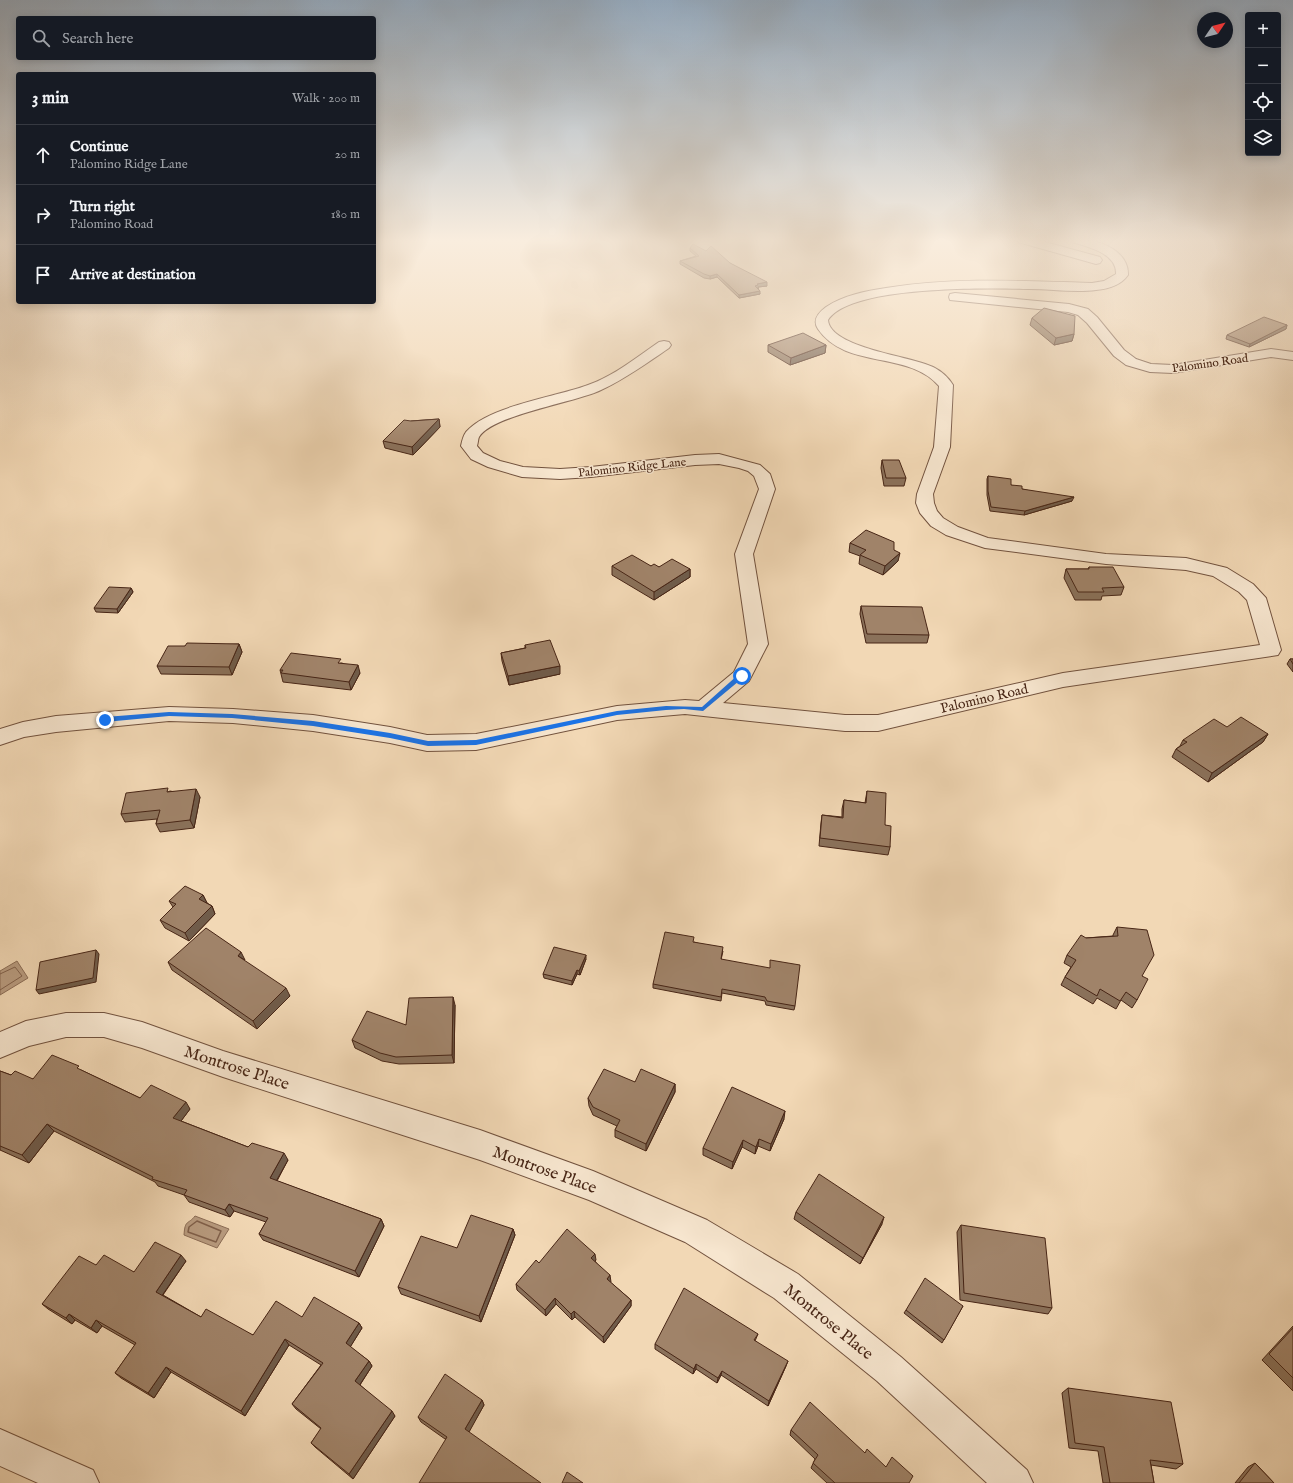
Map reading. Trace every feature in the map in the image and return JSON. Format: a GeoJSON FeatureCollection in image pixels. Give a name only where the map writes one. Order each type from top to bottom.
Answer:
{"type":"FeatureCollection","features":[{"type":"Feature","properties":{"kind":"street","name":"Palomino Road"},"geometry":{"type":"LineString","coordinates":[[0,737],[23,730],[56,724],[169,714],[232,716],[313,723],[390,735],[428,743],[469,743],[617,713],[684,707],[845,723],[878,723],[1063,680],[1271,650],[1256,598],[1246,588],[1220,572],[1186,564],[1106,559],[984,543],[952,531],[938,522],[929,513],[925,503],[925,494],[942,447],[946,385],[942,378],[924,368],[853,350],[835,339],[822,326],[821,320],[823,316],[835,308]]}},
{"type":"Feature","properties":{"kind":"street","name":"Palomino Road"},"geometry":{"type":"LineString","coordinates":[[1069,308],[1083,312],[1092,320],[1120,353],[1131,362],[1150,368],[1173,369],[1271,353],[1293,356]]}},
{"type":"Feature","properties":{"kind":"street","name":"Palomino Ridge Lane"},"geometry":{"type":"LineString","coordinates":[[664,345],[612,379],[594,388],[522,409],[484,424],[472,435],[469,446],[477,456],[522,472],[560,474],[583,473],[695,460],[719,459],[743,464],[754,468],[762,474],[767,489],[744,554],[758,644],[742,676],[703,709]]}},
{"type":"Feature","properties":{"kind":"street","name":"Montrose Place"},"geometry":{"type":"LineString","coordinates":[[0,1045],[26,1034],[66,1025],[104,1026],[142,1034],[223,1064],[480,1145],[593,1186],[696,1231],[786,1286],[889,1369],[1014,1483]]}},
{"type":"Feature","properties":{"kind":"street"},"geometry":{"type":"LineString","coordinates":[[0,1447],[80,1483]]}},
{"type":"Feature","properties":{"kind":"water"},"geometry":{"type":"Polygon","coordinates":[[[17,961],[28,978],[0,995],[0,971],[17,961]]]}},
{"type":"Feature","properties":{"kind":"water"},"geometry":{"type":"Polygon","coordinates":[[[195,1216],[229,1229],[217,1248],[184,1235],[186,1224],[195,1216]]]}},
{"type":"Feature","properties":{"kind":"building"},"geometry":{"type":"Polygon","coordinates":[[[1044,308],[1075,316],[1074,334],[1056,338],[1032,318],[1044,308]]]}},
{"type":"Feature","properties":{"kind":"building"},"geometry":{"type":"Polygon","coordinates":[[[1264,317],[1287,325],[1250,344],[1227,335],[1264,317]]]}},
{"type":"Feature","properties":{"kind":"building"},"geometry":{"type":"Polygon","coordinates":[[[803,333],[826,345],[791,358],[768,345],[803,333]]]}},
{"type":"Feature","properties":{"kind":"building"},"geometry":{"type":"Polygon","coordinates":[[[439,419],[412,447],[383,441],[404,420],[439,419]]]}},
{"type":"Feature","properties":{"kind":"building"},"geometry":{"type":"Polygon","coordinates":[[[882,460],[899,460],[906,478],[886,478],[882,460]]]}},
{"type":"Feature","properties":{"kind":"building"},"geometry":{"type":"Polygon","coordinates":[[[988,476],[1011,479],[1011,485],[1022,486],[1022,489],[1074,497],[1025,511],[991,507],[988,491],[988,476]]]}},
{"type":"Feature","properties":{"kind":"building"},"geometry":{"type":"Polygon","coordinates":[[[866,530],[894,542],[894,550],[900,553],[885,566],[860,555],[866,550],[850,543],[866,530]]]}},
{"type":"Feature","properties":{"kind":"building"},"geometry":{"type":"Polygon","coordinates":[[[632,555],[651,566],[654,564],[659,567],[672,559],[690,569],[654,592],[612,566],[632,555]]]}},
{"type":"Feature","properties":{"kind":"building"},"geometry":{"type":"Polygon","coordinates":[[[1089,567],[1113,567],[1124,587],[1102,588],[1104,592],[1078,592],[1066,569],[1089,569],[1089,567]]]}},
{"type":"Feature","properties":{"kind":"building"},"geometry":{"type":"Polygon","coordinates":[[[109,587],[131,588],[117,609],[94,608],[109,587]]]}},
{"type":"Feature","properties":{"kind":"building"},"geometry":{"type":"Polygon","coordinates":[[[861,606],[922,607],[929,635],[867,634],[861,606]]]}},
{"type":"Feature","properties":{"kind":"building"},"geometry":{"type":"Polygon","coordinates":[[[550,640],[560,666],[508,676],[501,653],[526,648],[525,645],[550,640]]]}},
{"type":"Feature","properties":{"kind":"building"},"geometry":{"type":"Polygon","coordinates":[[[187,643],[239,644],[229,667],[157,666],[168,646],[185,646],[187,643]]]}},
{"type":"Feature","properties":{"kind":"building"},"geometry":{"type":"Polygon","coordinates":[[[291,653],[341,659],[338,663],[358,665],[349,682],[281,673],[283,670],[280,670],[291,653]]]}},
{"type":"Feature","properties":{"kind":"building"},"geometry":{"type":"Polygon","coordinates":[[[1241,717],[1268,734],[1212,773],[1176,749],[1187,742],[1183,740],[1214,719],[1227,727],[1241,717]]]}},
{"type":"Feature","properties":{"kind":"building"},"geometry":{"type":"Polygon","coordinates":[[[168,788],[167,792],[196,789],[190,820],[156,824],[160,810],[121,814],[126,793],[168,788]]]}},
{"type":"Feature","properties":{"kind":"building"},"geometry":{"type":"Polygon","coordinates":[[[867,791],[886,793],[885,825],[891,826],[890,847],[820,838],[822,815],[843,818],[844,800],[866,803],[867,791]]]}},
{"type":"Feature","properties":{"kind":"building"},"geometry":{"type":"Polygon","coordinates":[[[185,886],[203,895],[199,899],[212,906],[185,933],[160,920],[176,904],[169,901],[185,886]]]}},
{"type":"Feature","properties":{"kind":"building"},"geometry":{"type":"Polygon","coordinates":[[[1117,927],[1147,930],[1154,955],[1142,976],[1148,979],[1137,1000],[1126,992],[1120,1001],[1100,989],[1097,996],[1065,977],[1076,960],[1067,955],[1081,935],[1086,938],[1118,936],[1117,927]]]}},
{"type":"Feature","properties":{"kind":"building"},"geometry":{"type":"Polygon","coordinates":[[[206,928],[241,952],[238,956],[286,988],[253,1021],[168,962],[206,928]]]}},
{"type":"Feature","properties":{"kind":"building"},"geometry":{"type":"Polygon","coordinates":[[[665,932],[694,937],[693,942],[723,947],[721,959],[770,968],[770,960],[800,965],[795,1006],[767,1001],[765,997],[722,989],[721,997],[653,984],[665,932]]]}},
{"type":"Feature","properties":{"kind":"building"},"geometry":{"type":"Polygon","coordinates":[[[554,947],[586,955],[579,971],[577,970],[572,981],[543,974],[554,947]]]}},
{"type":"Feature","properties":{"kind":"building"},"geometry":{"type":"Polygon","coordinates":[[[96,950],[93,978],[36,990],[40,962],[96,950]]]}},
{"type":"Feature","properties":{"kind":"building"},"geometry":{"type":"Polygon","coordinates":[[[453,997],[452,1055],[396,1057],[380,1053],[352,1040],[367,1011],[406,1025],[409,998],[453,997]]]}},
{"type":"Feature","properties":{"kind":"building"},"geometry":{"type":"Polygon","coordinates":[[[52,1055],[79,1066],[77,1068],[140,1098],[151,1085],[186,1102],[173,1118],[248,1147],[252,1143],[284,1153],[270,1178],[381,1219],[355,1271],[259,1234],[268,1218],[229,1204],[225,1210],[184,1195],[187,1190],[152,1179],[153,1177],[47,1124],[22,1155],[0,1146],[0,1071],[11,1075],[15,1071],[33,1079],[52,1055]]]}},
{"type":"Feature","properties":{"kind":"building"},"geometry":{"type":"Polygon","coordinates":[[[604,1069],[635,1082],[641,1069],[675,1084],[646,1144],[615,1130],[620,1120],[593,1107],[588,1098],[604,1069]]]}},
{"type":"Feature","properties":{"kind":"building"},"geometry":{"type":"Polygon","coordinates":[[[732,1087],[785,1111],[771,1144],[759,1139],[756,1147],[743,1140],[733,1162],[703,1148],[732,1087]]]}},
{"type":"Feature","properties":{"kind":"building"},"geometry":{"type":"Polygon","coordinates":[[[819,1174],[884,1217],[863,1258],[796,1212],[819,1174]]]}},
{"type":"Feature","properties":{"kind":"building"},"geometry":{"type":"Polygon","coordinates":[[[471,1215],[513,1229],[479,1316],[398,1287],[421,1236],[457,1248],[471,1215]]]}},
{"type":"Feature","properties":{"kind":"building"},"geometry":{"type":"Polygon","coordinates":[[[961,1225],[1045,1238],[1052,1308],[964,1293],[961,1225]]]}},
{"type":"Feature","properties":{"kind":"building"},"geometry":{"type":"Polygon","coordinates":[[[567,1229],[595,1254],[591,1258],[610,1275],[607,1279],[631,1300],[603,1337],[574,1311],[571,1314],[555,1298],[545,1310],[516,1284],[536,1260],[539,1263],[567,1229]]]}},
{"type":"Feature","properties":{"kind":"building"},"geometry":{"type":"Polygon","coordinates":[[[155,1242],[181,1255],[156,1292],[201,1317],[206,1309],[253,1335],[276,1301],[302,1317],[314,1297],[359,1323],[346,1343],[369,1361],[355,1381],[392,1411],[349,1474],[311,1443],[321,1428],[292,1404],[323,1363],[285,1339],[241,1411],[166,1367],[148,1393],[115,1373],[136,1343],[96,1320],[91,1328],[69,1314],[66,1318],[42,1304],[79,1256],[96,1265],[104,1255],[134,1272],[155,1242]]]}},
{"type":"Feature","properties":{"kind":"building"},"geometry":{"type":"Polygon","coordinates":[[[925,1278],[963,1306],[944,1340],[906,1310],[925,1278]]]}},
{"type":"Feature","properties":{"kind":"building"},"geometry":{"type":"Polygon","coordinates":[[[684,1288],[758,1334],[754,1340],[788,1361],[769,1401],[722,1371],[718,1378],[696,1364],[694,1369],[655,1344],[684,1288]]]}},
{"type":"Feature","properties":{"kind":"building"},"geometry":{"type":"Polygon","coordinates":[[[1293,1328],[1293,1378],[1269,1354],[1293,1328]]]}},
{"type":"Feature","properties":{"kind":"building"},"geometry":{"type":"Polygon","coordinates":[[[445,1374],[482,1400],[465,1429],[541,1483],[419,1483],[447,1437],[418,1417],[445,1374]]]}},
{"type":"Feature","properties":{"kind":"building"},"geometry":{"type":"Polygon","coordinates":[[[1068,1388],[1171,1402],[1183,1464],[1150,1460],[1154,1483],[1110,1483],[1104,1447],[1075,1443],[1068,1388]]]}},
{"type":"Feature","properties":{"kind":"building"},"geometry":{"type":"Polygon","coordinates":[[[810,1402],[865,1453],[867,1449],[886,1467],[892,1457],[913,1476],[909,1483],[835,1483],[813,1463],[818,1455],[791,1430],[810,1402]]]}},
{"type":"Feature","properties":{"kind":"building"},"geometry":{"type":"Polygon","coordinates":[[[1255,1463],[1274,1483],[1239,1483],[1255,1463]]]}},
{"type":"Feature","properties":{"kind":"building"},"geometry":{"type":"Polygon","coordinates":[[[567,1472],[583,1483],[562,1483],[567,1472]]]}},
{"type":"Feature","properties":{"kind":"route"},"geometry":{"type":"LineString","coordinates":[[105,720],[169,714],[232,716],[313,723],[390,735],[428,743],[476,742],[617,713],[684,707],[703,709],[742,676]]}}]}
